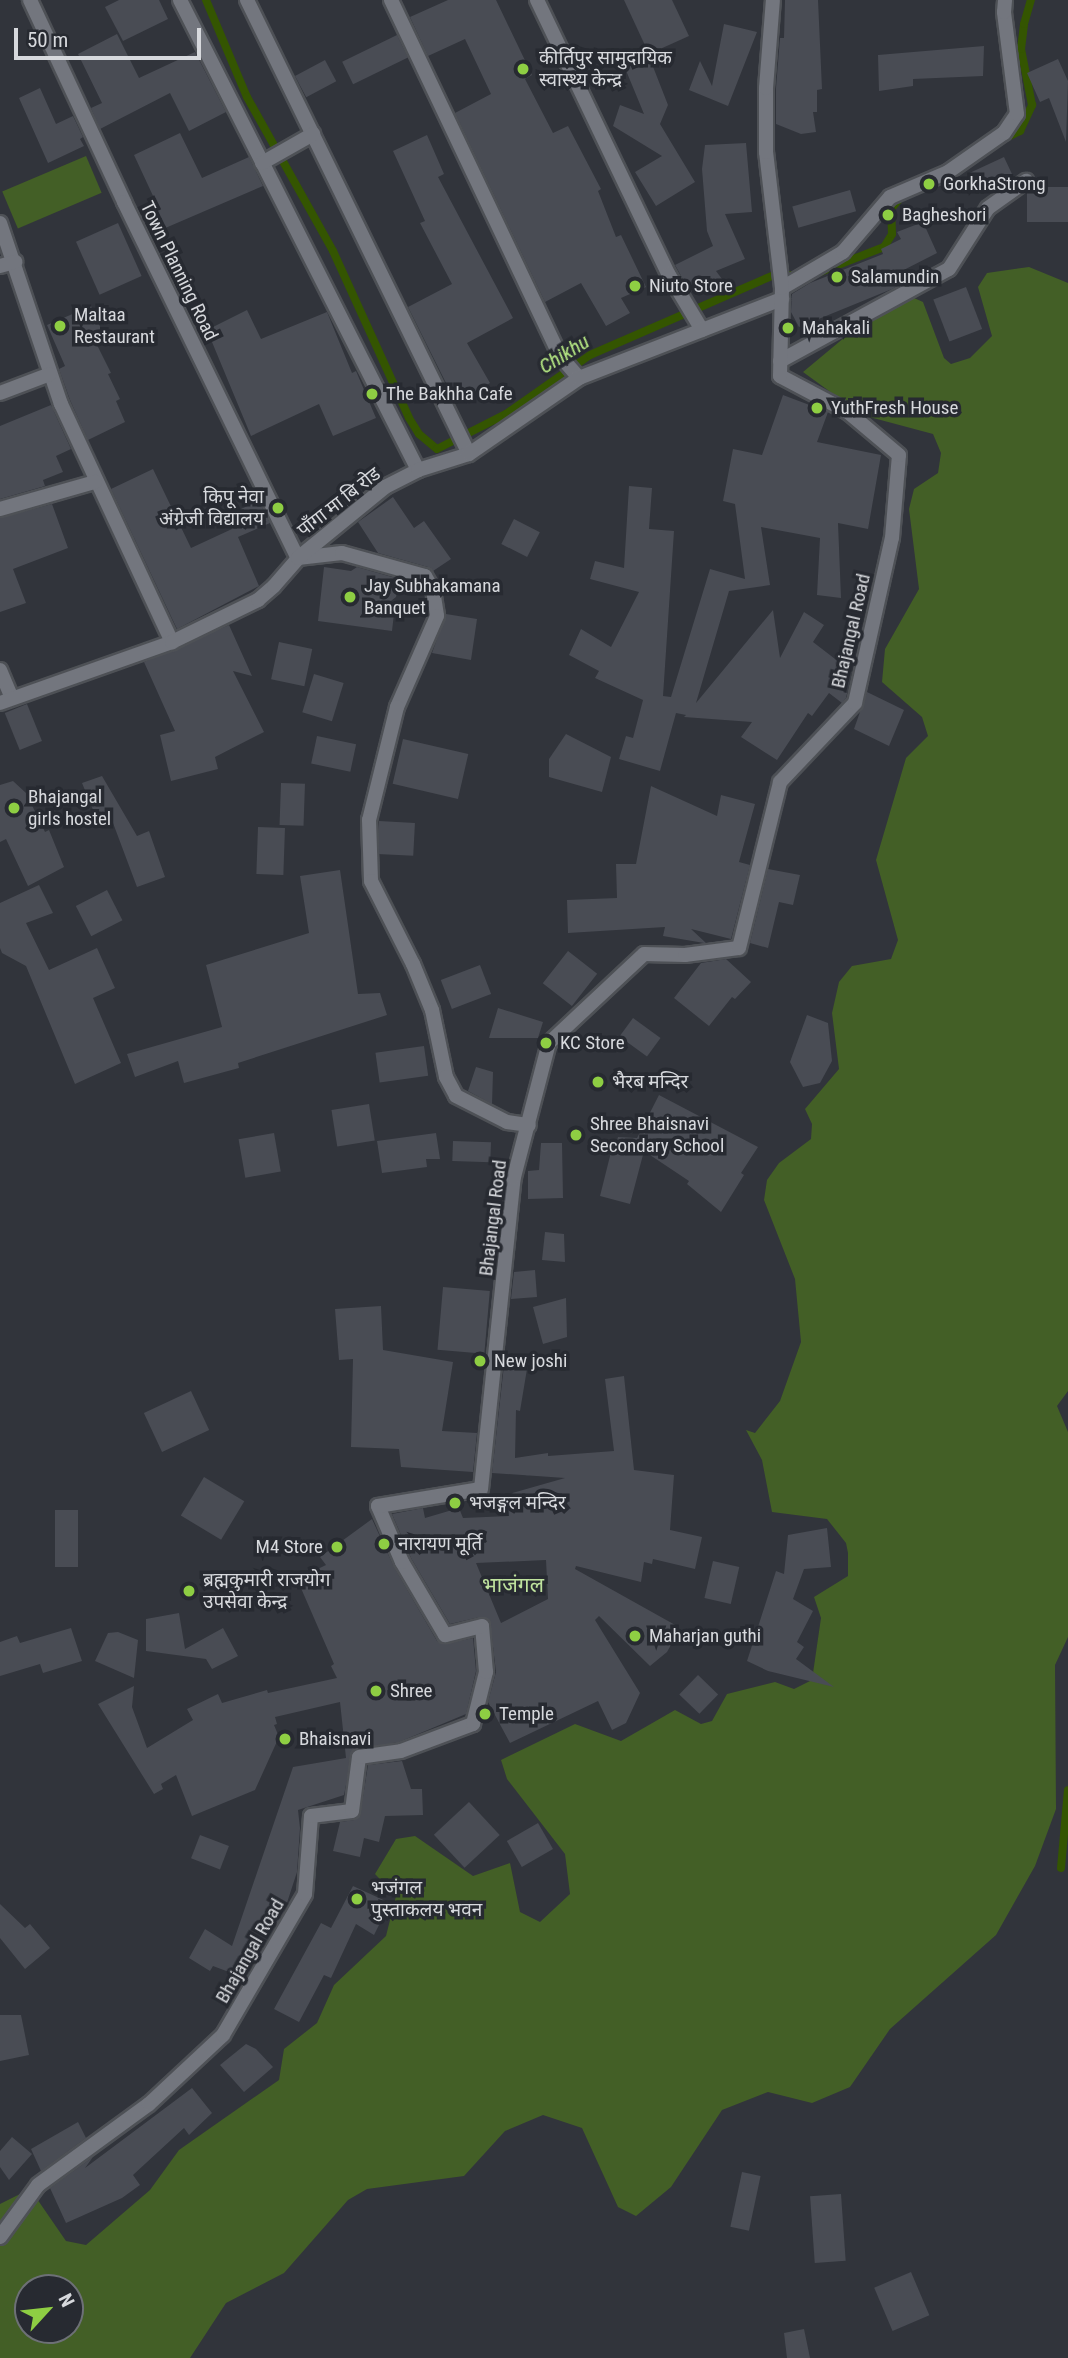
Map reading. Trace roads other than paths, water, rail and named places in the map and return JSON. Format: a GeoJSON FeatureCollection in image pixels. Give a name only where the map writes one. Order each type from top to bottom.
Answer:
{"type":"FeatureCollection","features":[{"type":"Feature","properties":{"kind":"street","name":"Town Planning Road"},"geometry":{"type":"LineString","coordinates":[[30,0],[124,202],[298,558]]}},
{"type":"Feature","properties":{"kind":"street"},"geometry":{"type":"LineString","coordinates":[[180,0],[418,470]]}},
{"type":"Feature","properties":{"kind":"street"},"geometry":{"type":"LineString","coordinates":[[247,0],[469,454]]}},
{"type":"Feature","properties":{"kind":"street"},"geometry":{"type":"LineString","coordinates":[[391,0],[560,356],[579,378]]}},
{"type":"Feature","properties":{"kind":"street"},"geometry":{"type":"LineString","coordinates":[[537,0],[669,275],[702,330]]}},
{"type":"Feature","properties":{"kind":"street"},"geometry":{"type":"LineString","coordinates":[[773,0],[766,88],[766,152],[782,294],[780,361]]}},
{"type":"Feature","properties":{"kind":"street","name":"पाँगा मा बि रोड"},"geometry":{"type":"LineString","coordinates":[[6,701],[172,642],[258,600],[298,558],[385,488],[418,470],[469,454],[579,378],[702,330],[782,294],[843,252],[890,197],[948,172],[1004,133],[1017,114],[1004,12],[1005,0]]}},
{"type":"Feature","properties":{"kind":"street"},"geometry":{"type":"LineString","coordinates":[[262,163],[313,134]]}},
{"type":"Feature","properties":{"kind":"street"},"geometry":{"type":"LineString","coordinates":[[780,361],[949,269],[988,208],[1026,181]]}},
{"type":"Feature","properties":{"kind":"street"},"geometry":{"type":"LineString","coordinates":[[0,223],[16,262],[50,374],[95,482],[172,642]]}},
{"type":"Feature","properties":{"kind":"street"},"geometry":{"type":"LineString","coordinates":[[0,266],[16,262]]}},
{"type":"Feature","properties":{"kind":"street","name":"Bhajangal Road"},"geometry":{"type":"LineString","coordinates":[[0,2237],[38,2185],[149,2104],[223,2035],[305,1894],[311,1816],[352,1811],[359,1757],[401,1751],[473,1724],[486,1672],[482,1626],[444,1635],[402,1562],[378,1506],[481,1489],[514,1177],[549,1043],[644,954],[685,955],[739,948],[780,782],[855,704],[892,538],[899,455],[848,412],[780,376],[780,361]]}},
{"type":"Feature","properties":{"kind":"street"},"geometry":{"type":"LineString","coordinates":[[0,393],[50,374]]}},
{"type":"Feature","properties":{"kind":"street"},"geometry":{"type":"LineString","coordinates":[[0,509],[95,482]]}},
{"type":"Feature","properties":{"kind":"street"},"geometry":{"type":"LineString","coordinates":[[298,558],[342,553],[425,576],[433,590],[437,616],[397,707],[369,820],[371,881],[413,964],[432,1010],[446,1077],[456,1096],[507,1122],[529,1125]]}},
{"type":"Feature","properties":{"kind":"street"},"geometry":{"type":"LineString","coordinates":[[0,670],[6,701]]}},
{"type":"Feature","properties":{"kind":"waterway","name":"Chikhu"},"geometry":{"type":"LineString","coordinates":[[206,0],[247,97],[333,251],[409,418],[419,434],[437,449],[506,414],[590,355],[776,274],[799,276]]}},
{"type":"Feature","properties":{"kind":"waterway","name":"Chikhu"},"geometry":{"type":"LineString","coordinates":[[1003,139],[1020,131],[1032,105],[1021,49],[1031,0]]}},
{"type":"Feature","properties":{"kind":"waterway","name":"Chikhu"},"geometry":{"type":"LineString","coordinates":[[815,274],[884,247],[892,234],[891,209],[901,197]]}},
{"type":"Feature","properties":{"kind":"waterway","name":"Chikhu"},"geometry":{"type":"LineString","coordinates":[[1061,1868],[1068,1790]]}},
{"type":"Feature","properties":{"kind":"place","name":"कीर्तिपुर सामुदायिक स्वास्थ्य केन्द्र"},"geometry":{"type":"Point","coordinates":[523,69]}},
{"type":"Feature","properties":{"kind":"place","name":"GorkhaStrong"},"geometry":{"type":"Point","coordinates":[929,184]}},
{"type":"Feature","properties":{"kind":"place","name":"Bagheshori"},"geometry":{"type":"Point","coordinates":[888,215]}},
{"type":"Feature","properties":{"kind":"place","name":"Salamundin"},"geometry":{"type":"Point","coordinates":[837,277]}},
{"type":"Feature","properties":{"kind":"place","name":"Niuto Store"},"geometry":{"type":"Point","coordinates":[635,286]}},
{"type":"Feature","properties":{"kind":"place","name":"Maltaa Restaurant"},"geometry":{"type":"Point","coordinates":[60,326]}},
{"type":"Feature","properties":{"kind":"place","name":"Mahakali"},"geometry":{"type":"Point","coordinates":[788,328]}},
{"type":"Feature","properties":{"kind":"place","name":"The Bakhha Cafe"},"geometry":{"type":"Point","coordinates":[372,394]}},
{"type":"Feature","properties":{"kind":"place","name":"YuthFresh House"},"geometry":{"type":"Point","coordinates":[817,408]}},
{"type":"Feature","properties":{"kind":"place","name":"किपू नेवा अंग्रेजी विद्यालय"},"geometry":{"type":"Point","coordinates":[278,508]}},
{"type":"Feature","properties":{"kind":"place","name":"Jay Subhakamana Banquet"},"geometry":{"type":"Point","coordinates":[350,597]}},
{"type":"Feature","properties":{"kind":"place","name":"Bhajangal girls hostel"},"geometry":{"type":"Point","coordinates":[14,808]}},
{"type":"Feature","properties":{"kind":"place","name":"KC Store"},"geometry":{"type":"Point","coordinates":[546,1043]}},
{"type":"Feature","properties":{"kind":"place","name":"भैरब मन्दिर"},"geometry":{"type":"Point","coordinates":[598,1082]}},
{"type":"Feature","properties":{"kind":"place","name":"Shree Bhaisnavi Secondary School"},"geometry":{"type":"Point","coordinates":[576,1135]}},
{"type":"Feature","properties":{"kind":"place","name":"New joshi"},"geometry":{"type":"Point","coordinates":[480,1361]}},
{"type":"Feature","properties":{"kind":"place","name":"भजङ्गल मन्दिर"},"geometry":{"type":"Point","coordinates":[455,1503]}},
{"type":"Feature","properties":{"kind":"place","name":"नारायण मूर्ति"},"geometry":{"type":"Point","coordinates":[384,1544]}},
{"type":"Feature","properties":{"kind":"place","name":"M4 Store"},"geometry":{"type":"Point","coordinates":[337,1547]}},
{"type":"Feature","properties":{"kind":"place","name":"ब्रह्मकुमारी राजयोग उपसेवा केन्द्र"},"geometry":{"type":"Point","coordinates":[189,1591]}},
{"type":"Feature","properties":{"kind":"place","name":"Maharjan guthi"},"geometry":{"type":"Point","coordinates":[635,1636]}},
{"type":"Feature","properties":{"kind":"place","name":"Shree"},"geometry":{"type":"Point","coordinates":[376,1691]}},
{"type":"Feature","properties":{"kind":"place","name":"Temple"},"geometry":{"type":"Point","coordinates":[485,1714]}},
{"type":"Feature","properties":{"kind":"place","name":"Bhaisnavi"},"geometry":{"type":"Point","coordinates":[285,1739]}},
{"type":"Feature","properties":{"kind":"place","name":"भजंगल पुस्ताकलय भवन"},"geometry":{"type":"Point","coordinates":[357,1899]}},
{"type":"Feature","properties":{"kind":"district","name":"भाजंगल"},"geometry":{"type":"Point","coordinates":[513,1585]}}]}
